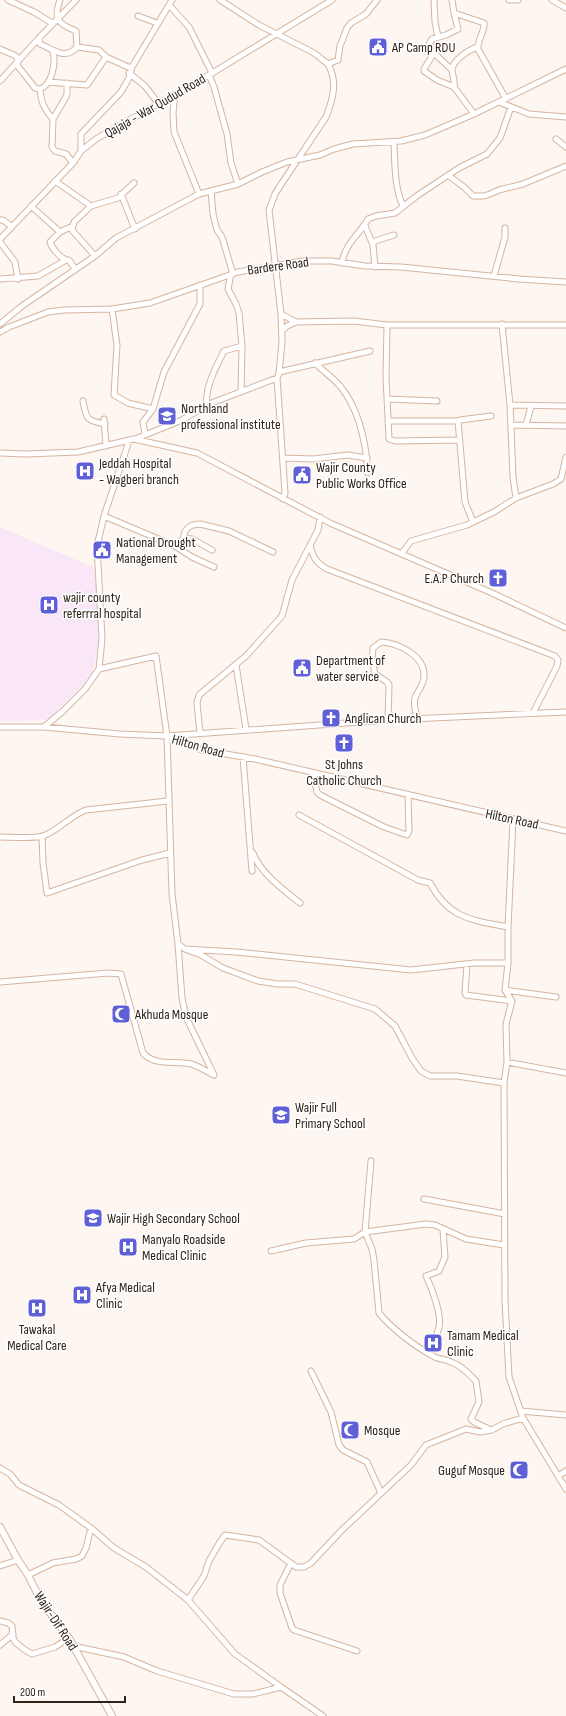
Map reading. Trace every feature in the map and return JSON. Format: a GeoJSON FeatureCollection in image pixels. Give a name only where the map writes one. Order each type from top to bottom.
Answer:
{"type":"FeatureCollection","features":[{"type":"Feature","properties":{"kind":"main road","name":"Wajir-Dif Road"},"geometry":{"type":"LineString","coordinates":[[0,1527],[28,1575],[41,1601],[69,1638],[112,1716]]}},
{"type":"Feature","properties":{"kind":"street"},"geometry":{"type":"LineString","coordinates":[[8,0],[34,12],[52,23]]}},
{"type":"Feature","properties":{"kind":"street"},"geometry":{"type":"LineString","coordinates":[[39,38],[40,44],[49,48],[53,52],[64,54],[73,51],[76,47],[76,31],[59,22],[57,18],[56,14],[60,0]]}},
{"type":"Feature","properties":{"kind":"street"},"geometry":{"type":"LineString","coordinates":[[0,81],[52,23],[76,0]]}},
{"type":"Feature","properties":{"kind":"street"},"geometry":{"type":"LineString","coordinates":[[220,0],[259,25],[278,33],[314,53],[328,64],[332,70],[334,84],[329,110],[326,117],[275,194],[269,210],[282,331],[280,372],[277,378],[283,458],[284,493],[282,499]]}},
{"type":"Feature","properties":{"kind":"street","name":"Qajaja - War Qudud Road"},"geometry":{"type":"LineString","coordinates":[[0,239],[73,163],[81,151],[109,131],[210,74],[331,0]]}},
{"type":"Feature","properties":{"kind":"street"},"geometry":{"type":"LineString","coordinates":[[328,64],[338,60],[344,35],[351,23],[366,14],[377,0]]}},
{"type":"Feature","properties":{"kind":"street"},"geometry":{"type":"LineString","coordinates":[[434,0],[435,22],[438,37]]}},
{"type":"Feature","properties":{"kind":"street"},"geometry":{"type":"LineString","coordinates":[[452,0],[458,29],[432,39],[429,42],[429,47],[452,70]]}},
{"type":"Feature","properties":{"kind":"street"},"geometry":{"type":"LineString","coordinates":[[509,0],[518,0]]}},
{"type":"Feature","properties":{"kind":"street"},"geometry":{"type":"LineString","coordinates":[[552,0],[566,8]]}},
{"type":"Feature","properties":{"kind":"street"},"geometry":{"type":"LineString","coordinates":[[81,151],[82,134],[106,110],[121,92],[129,78],[129,73],[132,67],[157,23],[171,2],[189,27],[210,74],[227,134],[231,163],[238,184]]}},
{"type":"Feature","properties":{"kind":"street"},"geometry":{"type":"LineString","coordinates":[[454,13],[484,23],[484,28],[478,47],[490,73],[506,99]]}},
{"type":"Feature","properties":{"kind":"street"},"geometry":{"type":"LineString","coordinates":[[138,16],[157,23]]}},
{"type":"Feature","properties":{"kind":"street"},"geometry":{"type":"LineString","coordinates":[[76,47],[99,50],[106,57],[128,67],[132,67]]}},
{"type":"Feature","properties":{"kind":"street"},"geometry":{"type":"LineString","coordinates":[[474,114],[454,87],[452,70],[453,66],[465,52],[472,48],[478,47]]}},
{"type":"Feature","properties":{"kind":"street"},"geometry":{"type":"LineString","coordinates":[[0,49],[16,56],[18,61],[17,65],[35,88],[40,89],[44,88],[48,82],[54,68],[55,62],[53,52]]}},
{"type":"Feature","properties":{"kind":"street"},"geometry":{"type":"LineString","coordinates":[[434,53],[424,71],[437,80],[454,87]]}},
{"type":"Feature","properties":{"kind":"street"},"geometry":{"type":"LineString","coordinates":[[48,82],[87,85],[106,57]]}},
{"type":"Feature","properties":{"kind":"street"},"geometry":{"type":"LineString","coordinates":[[0,324],[95,256],[116,238],[198,194],[238,184],[262,172],[297,159],[320,155],[334,149],[353,144],[394,142],[426,135],[506,99],[566,69]]}},
{"type":"Feature","properties":{"kind":"street"},"geometry":{"type":"LineString","coordinates":[[129,73],[145,86],[158,103]]}},
{"type":"Feature","properties":{"kind":"street"},"geometry":{"type":"LineString","coordinates":[[68,83],[67,95],[53,119],[52,147],[55,151],[66,154],[73,163]]}},
{"type":"Feature","properties":{"kind":"street"},"geometry":{"type":"LineString","coordinates":[[40,89],[41,100],[46,112],[53,119]]}},
{"type":"Feature","properties":{"kind":"street"},"geometry":{"type":"LineString","coordinates":[[174,94],[174,132],[179,141],[182,154],[198,194]]}},
{"type":"Feature","properties":{"kind":"street"},"geometry":{"type":"LineString","coordinates":[[499,102],[529,114],[566,117]]}},
{"type":"Feature","properties":{"kind":"street"},"geometry":{"type":"LineString","coordinates":[[342,263],[345,252],[353,238],[357,232],[365,226],[368,219],[392,215],[459,168],[487,154],[500,138],[511,107]]}},
{"type":"Feature","properties":{"kind":"street"},"geometry":{"type":"LineString","coordinates":[[556,139],[566,147]]}},
{"type":"Feature","properties":{"kind":"street"},"geometry":{"type":"LineString","coordinates":[[394,142],[397,183],[403,206]]}},
{"type":"Feature","properties":{"kind":"street"},"geometry":{"type":"LineString","coordinates":[[448,176],[464,187],[473,196],[484,196],[499,190],[523,184],[566,166]]}},
{"type":"Feature","properties":{"kind":"street"},"geometry":{"type":"LineString","coordinates":[[55,181],[91,206]]}},
{"type":"Feature","properties":{"kind":"street"},"geometry":{"type":"LineString","coordinates":[[95,256],[72,230],[74,222],[91,206],[114,199],[134,183]]}},
{"type":"Feature","properties":{"kind":"street"},"geometry":{"type":"LineString","coordinates":[[211,191],[213,214],[217,230],[222,237],[232,274],[228,289],[238,308],[242,346],[241,392]]}},
{"type":"Feature","properties":{"kind":"street"},"geometry":{"type":"LineString","coordinates":[[122,194],[135,229]]}},
{"type":"Feature","properties":{"kind":"street"},"geometry":{"type":"LineString","coordinates":[[31,206],[60,232]]}},
{"type":"Feature","properties":{"kind":"street"},"geometry":{"type":"LineString","coordinates":[[0,220],[3,220],[11,226]]}},
{"type":"Feature","properties":{"kind":"street"},"geometry":{"type":"LineString","coordinates":[[73,226],[60,232],[50,244],[62,258],[69,260],[75,269]]}},
{"type":"Feature","properties":{"kind":"street"},"geometry":{"type":"LineString","coordinates":[[365,226],[372,242],[375,267]]}},
{"type":"Feature","properties":{"kind":"street"},"geometry":{"type":"LineString","coordinates":[[494,276],[505,237],[505,228]]}},
{"type":"Feature","properties":{"kind":"street"},"geometry":{"type":"LineString","coordinates":[[372,242],[394,235]]}},
{"type":"Feature","properties":{"kind":"street"},"geometry":{"type":"LineString","coordinates":[[0,242],[15,262],[18,278]]}},
{"type":"Feature","properties":{"kind":"street"},"geometry":{"type":"LineString","coordinates":[[0,280],[38,276],[66,260]]}},
{"type":"Feature","properties":{"kind":"street","name":"Bardere Road"},"geometry":{"type":"LineString","coordinates":[[0,332],[48,312],[64,310],[112,309],[155,302],[232,274],[275,265],[313,260],[375,267],[416,268],[566,282]]}},
{"type":"Feature","properties":{"kind":"street"},"geometry":{"type":"LineString","coordinates":[[145,434],[142,422],[153,409],[164,372],[200,304],[200,285]]}},
{"type":"Feature","properties":{"kind":"street"},"geometry":{"type":"LineString","coordinates":[[112,309],[117,345],[114,395],[128,403],[153,409]]}},
{"type":"Feature","properties":{"kind":"street"},"geometry":{"type":"LineString","coordinates":[[281,314],[296,322]]}},
{"type":"Feature","properties":{"kind":"street"},"geometry":{"type":"LineString","coordinates":[[282,331],[287,326],[296,322],[354,321],[387,325],[566,325]]}},
{"type":"Feature","properties":{"kind":"street"},"geometry":{"type":"LineString","coordinates":[[502,324],[510,406],[513,477],[516,498]]}},
{"type":"Feature","properties":{"kind":"street"},"geometry":{"type":"LineString","coordinates":[[387,325],[386,399],[388,436],[392,440],[459,440]]}},
{"type":"Feature","properties":{"kind":"street"},"geometry":{"type":"LineString","coordinates":[[207,405],[206,394],[224,351],[242,346]]}},
{"type":"Feature","properties":{"kind":"street"},"geometry":{"type":"LineString","coordinates":[[280,372],[370,351]]}},
{"type":"Feature","properties":{"kind":"street"},"geometry":{"type":"LineString","coordinates":[[315,364],[340,386],[350,400],[363,434],[368,473]]}},
{"type":"Feature","properties":{"kind":"street"},"geometry":{"type":"LineString","coordinates":[[0,453],[58,454],[78,452],[132,440],[182,420],[207,405],[277,378]]}},
{"type":"Feature","properties":{"kind":"street"},"geometry":{"type":"LineString","coordinates":[[386,399],[437,401]]}},
{"type":"Feature","properties":{"kind":"street"},"geometry":{"type":"LineString","coordinates":[[83,401],[87,418],[93,422],[104,421],[106,446]]}},
{"type":"Feature","properties":{"kind":"street"},"geometry":{"type":"LineString","coordinates":[[510,406],[566,406]]}},
{"type":"Feature","properties":{"kind":"street"},"geometry":{"type":"LineString","coordinates":[[526,425],[531,406]]}},
{"type":"Feature","properties":{"kind":"street"},"geometry":{"type":"LineString","coordinates":[[388,421],[458,421],[491,416]]}},
{"type":"Feature","properties":{"kind":"street"},"geometry":{"type":"LineString","coordinates":[[458,421],[465,502],[473,522]]}},
{"type":"Feature","properties":{"kind":"street"},"geometry":{"type":"LineString","coordinates":[[511,425],[566,426]]}},
{"type":"Feature","properties":{"kind":"street"},"geometry":{"type":"LineString","coordinates":[[132,440],[197,453],[330,523],[492,593],[566,628]]}},
{"type":"Feature","properties":{"kind":"street"},"geometry":{"type":"LineString","coordinates":[[44,726],[63,711],[85,689],[98,670],[102,639],[97,546],[104,516],[132,440]]}},
{"type":"Feature","properties":{"kind":"street"},"geometry":{"type":"LineString","coordinates":[[283,458],[313,459],[348,455],[367,458]]}},
{"type":"Feature","properties":{"kind":"street"},"geometry":{"type":"LineString","coordinates":[[402,553],[411,541],[473,522],[494,512],[516,498],[553,484],[561,479],[566,457]]}},
{"type":"Feature","properties":{"kind":"street"},"geometry":{"type":"LineString","coordinates":[[104,516],[175,546],[192,557],[214,567]]}},
{"type":"Feature","properties":{"kind":"street"},"geometry":{"type":"LineString","coordinates":[[200,733],[197,703],[199,695],[236,665],[257,645],[282,616],[292,580],[318,530],[320,518]]}},
{"type":"Feature","properties":{"kind":"street"},"geometry":{"type":"LineString","coordinates":[[318,530],[330,523]]}},
{"type":"Feature","properties":{"kind":"street"},"geometry":{"type":"LineString","coordinates":[[175,546],[184,538],[184,533],[188,528],[196,524],[200,524],[229,531],[273,552]]}},
{"type":"Feature","properties":{"kind":"street"},"geometry":{"type":"LineString","coordinates":[[184,538],[192,539],[212,550]]}},
{"type":"Feature","properties":{"kind":"street"},"geometry":{"type":"LineString","coordinates":[[310,545],[316,562],[327,569],[554,656],[558,660],[557,666],[533,713]]}},
{"type":"Feature","properties":{"kind":"street"},"geometry":{"type":"LineString","coordinates":[[388,720],[389,685],[375,674],[372,660],[373,648],[381,642],[396,644],[406,650],[412,654],[423,669],[424,680],[415,698],[417,719]]}},
{"type":"Feature","properties":{"kind":"street"},"geometry":{"type":"LineString","coordinates":[[98,670],[156,656],[167,736]]}},
{"type":"Feature","properties":{"kind":"street"},"geometry":{"type":"LineString","coordinates":[[236,665],[246,729]]}},
{"type":"Feature","properties":{"kind":"street"},"geometry":{"type":"LineString","coordinates":[[0,727],[44,726],[120,734],[167,736],[246,729],[388,720],[566,712]]}},
{"type":"Feature","properties":{"kind":"street","name":"Hilton Road"},"geometry":{"type":"LineString","coordinates":[[167,736],[172,740],[202,750],[243,757],[566,831]]}},
{"type":"Feature","properties":{"kind":"street","name":"Hilton Road"},"geometry":{"type":"LineString","coordinates":[[0,982],[108,973],[121,974],[143,1053],[147,1057],[159,1062],[191,1064],[214,1075],[186,1017],[182,998],[172,894],[167,736]]}},
{"type":"Feature","properties":{"kind":"street"},"geometry":{"type":"LineString","coordinates":[[243,757],[252,871]]}},
{"type":"Feature","properties":{"kind":"street"},"geometry":{"type":"LineString","coordinates":[[313,773],[317,792],[320,795],[377,824],[407,835],[409,831],[408,796]]}},
{"type":"Feature","properties":{"kind":"street"},"geometry":{"type":"LineString","coordinates":[[0,837],[42,836],[62,826],[79,813],[86,810],[168,801]]}},
{"type":"Feature","properties":{"kind":"street"},"geometry":{"type":"LineString","coordinates":[[300,815],[418,880],[430,883],[437,895],[464,918],[508,927]]}},
{"type":"Feature","properties":{"kind":"street"},"geometry":{"type":"LineString","coordinates":[[513,820],[508,927],[508,963],[505,990],[512,1002],[506,1024],[507,1062],[504,1083],[505,1307],[509,1377],[523,1418],[566,1489]]}},
{"type":"Feature","properties":{"kind":"street"},"geometry":{"type":"LineString","coordinates":[[42,836],[43,862],[47,893],[142,860],[170,853]]}},
{"type":"Feature","properties":{"kind":"street"},"geometry":{"type":"LineString","coordinates":[[251,846],[254,856],[265,871],[287,893],[300,903]]}},
{"type":"Feature","properties":{"kind":"street"},"geometry":{"type":"LineString","coordinates":[[178,944],[223,968],[258,981],[277,984],[295,984],[375,1009],[395,1026],[412,1058],[421,1071],[430,1076],[457,1076],[504,1083]]}},
{"type":"Feature","properties":{"kind":"street"},"geometry":{"type":"LineString","coordinates":[[186,949],[236,952],[411,970],[467,964],[508,963]]}},
{"type":"Feature","properties":{"kind":"street"},"geometry":{"type":"LineString","coordinates":[[467,964],[464,993],[466,995],[512,1002]]}},
{"type":"Feature","properties":{"kind":"street"},"geometry":{"type":"LineString","coordinates":[[505,990],[556,997]]}},
{"type":"Feature","properties":{"kind":"street"},"geometry":{"type":"LineString","coordinates":[[507,1062],[566,1073]]}},
{"type":"Feature","properties":{"kind":"street"},"geometry":{"type":"LineString","coordinates":[[372,1162],[365,1232],[372,1249],[374,1260],[379,1313],[401,1333],[435,1358],[451,1361],[476,1381],[479,1402],[471,1419],[474,1422],[492,1430]]}},
{"type":"Feature","properties":{"kind":"street"},"geometry":{"type":"LineString","coordinates":[[424,1199],[505,1214]]}},
{"type":"Feature","properties":{"kind":"street"},"geometry":{"type":"LineString","coordinates":[[271,1250],[306,1243],[354,1239],[365,1232],[426,1224],[431,1224],[466,1239],[504,1244]]}},
{"type":"Feature","properties":{"kind":"street"},"geometry":{"type":"LineString","coordinates":[[428,1353],[439,1328],[440,1320],[433,1294],[426,1276],[439,1271],[445,1257],[443,1230]]}},
{"type":"Feature","properties":{"kind":"street"},"geometry":{"type":"LineString","coordinates":[[311,1370],[331,1412],[339,1445],[343,1450],[367,1462],[381,1493]]}},
{"type":"Feature","properties":{"kind":"street"},"geometry":{"type":"LineString","coordinates":[[521,1411],[566,1415]]}},
{"type":"Feature","properties":{"kind":"street"},"geometry":{"type":"LineString","coordinates":[[188,1600],[204,1576],[209,1561],[220,1542],[226,1536],[259,1540],[291,1563],[300,1568],[304,1567],[311,1563],[341,1531],[414,1462],[426,1445],[466,1429],[480,1432],[492,1430],[503,1424],[523,1418]]}},
{"type":"Feature","properties":{"kind":"street"},"geometry":{"type":"LineString","coordinates":[[0,1468],[10,1474],[19,1485],[59,1505],[91,1528],[114,1548],[146,1567],[188,1600],[234,1654],[323,1716]]}},
{"type":"Feature","properties":{"kind":"street"},"geometry":{"type":"LineString","coordinates":[[558,1476],[566,1471]]}},
{"type":"Feature","properties":{"kind":"street"},"geometry":{"type":"LineString","coordinates":[[28,1575],[53,1563],[76,1560],[82,1556],[86,1548],[91,1528]]}},
{"type":"Feature","properties":{"kind":"street"},"geometry":{"type":"LineString","coordinates":[[0,1566],[18,1560]]}},
{"type":"Feature","properties":{"kind":"street"},"geometry":{"type":"LineString","coordinates":[[291,1563],[280,1585],[280,1593],[292,1628],[294,1630],[356,1651]]}},
{"type":"Feature","properties":{"kind":"street"},"geometry":{"type":"LineString","coordinates":[[0,1621],[8,1623],[12,1626],[16,1643],[32,1654],[55,1647],[69,1638]]}},
{"type":"Feature","properties":{"kind":"street"},"geometry":{"type":"LineString","coordinates":[[0,1645],[13,1634]]}},
{"type":"Feature","properties":{"kind":"street"},"geometry":{"type":"LineString","coordinates":[[73,1646],[124,1657],[157,1671],[234,1694],[253,1694],[281,1687]]}},
{"type":"Feature","properties":{"kind":"shaded area","name":"wajir county referrral hospital"},"geometry":{"type":"Polygon","coordinates":[[[0,527],[95,568],[99,642],[92,675],[48,720],[0,721],[0,527]]]}},
{"type":"Feature","properties":{"kind":"place","name":"AP Camp RDU"},"geometry":{"type":"Point","coordinates":[378,47]}},
{"type":"Feature","properties":{"kind":"place","name":"Northland professional institute"},"geometry":{"type":"Point","coordinates":[167,416]}},
{"type":"Feature","properties":{"kind":"place","name":"Jeddah Hospital - Wagberi branch"},"geometry":{"type":"Point","coordinates":[85,471]}},
{"type":"Feature","properties":{"kind":"place","name":"Wajir County Public Works Office"},"geometry":{"type":"Point","coordinates":[302,475]}},
{"type":"Feature","properties":{"kind":"place","name":"National Drought Management"},"geometry":{"type":"Point","coordinates":[102,550]}},
{"type":"Feature","properties":{"kind":"place","name":"E.A.P Church"},"geometry":{"type":"Point","coordinates":[498,578]}},
{"type":"Feature","properties":{"kind":"place","name":"wajir county referrral hospital"},"geometry":{"type":"Point","coordinates":[49,605]}},
{"type":"Feature","properties":{"kind":"place","name":"Department of water service"},"geometry":{"type":"Point","coordinates":[302,668]}},
{"type":"Feature","properties":{"kind":"place","name":"Anglican Church"},"geometry":{"type":"Point","coordinates":[331,718]}},
{"type":"Feature","properties":{"kind":"place","name":"St Johns Catholic Church"},"geometry":{"type":"Point","coordinates":[344,743]}},
{"type":"Feature","properties":{"kind":"place","name":"Akhuda Mosque"},"geometry":{"type":"Point","coordinates":[121,1014]}},
{"type":"Feature","properties":{"kind":"place","name":"Wajir Full Primary School"},"geometry":{"type":"Point","coordinates":[281,1115]}},
{"type":"Feature","properties":{"kind":"place","name":"Wajir High Secondary School"},"geometry":{"type":"Point","coordinates":[93,1218]}},
{"type":"Feature","properties":{"kind":"place","name":"Manyalo Roadside Medical Clinic"},"geometry":{"type":"Point","coordinates":[128,1247]}},
{"type":"Feature","properties":{"kind":"place","name":"Afya Medical Clinic"},"geometry":{"type":"Point","coordinates":[82,1295]}},
{"type":"Feature","properties":{"kind":"place","name":"Tawakal Medical Care"},"geometry":{"type":"Point","coordinates":[37,1308]}},
{"type":"Feature","properties":{"kind":"place","name":"Tamam Medical Clinic"},"geometry":{"type":"Point","coordinates":[433,1343]}},
{"type":"Feature","properties":{"kind":"place","name":"Mosque"},"geometry":{"type":"Point","coordinates":[350,1430]}},
{"type":"Feature","properties":{"kind":"place","name":"Guguf Mosque"},"geometry":{"type":"Point","coordinates":[519,1470]}}]}
